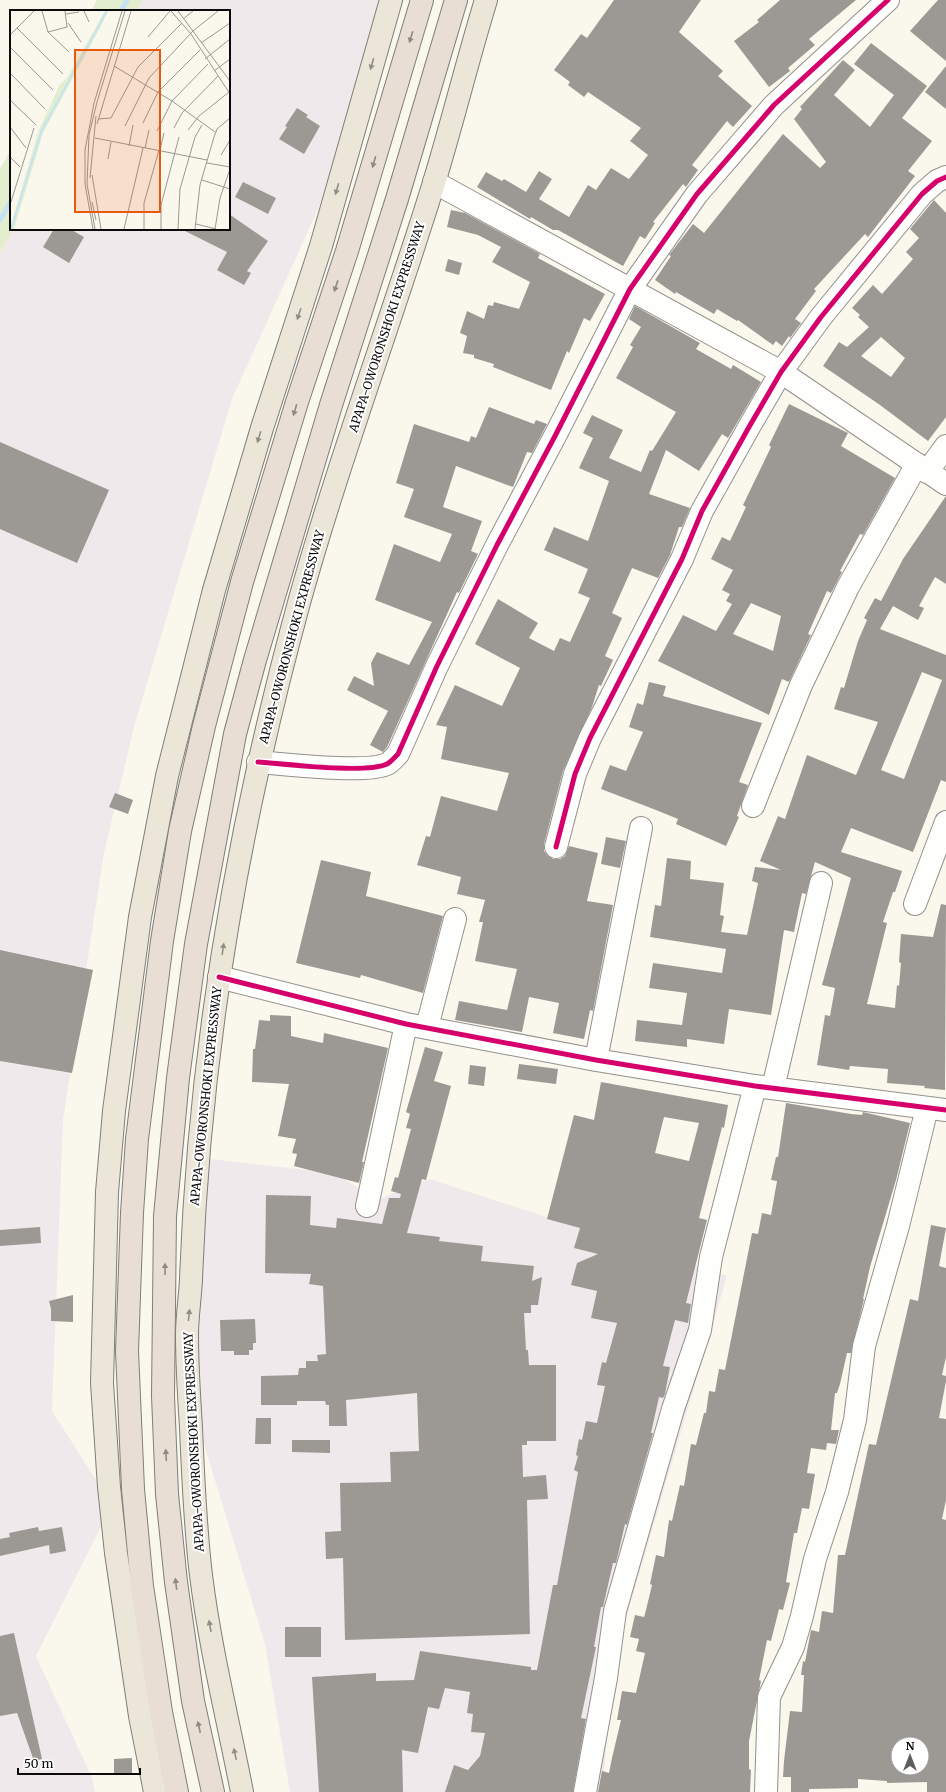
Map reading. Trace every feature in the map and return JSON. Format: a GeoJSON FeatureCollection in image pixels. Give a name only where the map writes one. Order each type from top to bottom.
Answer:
{"type":"FeatureCollection","features":[{"type":"Feature","properties":{"kind":"highway"},"geometry":{"type":"LineString","coordinates":[[177,1792],[161,1712],[142,1586],[133,1489],[127,1351],[132,1213],[137,1139],[162,941],[180,831],[204,726],[242,582],[297,402],[347,251],[422,0]]}},
{"type":"Feature","properties":{"kind":"highway","name":"APAPA-OWORONSHOKI EXPRESSWAY"},"geometry":{"type":"LineString","coordinates":[[213,1792],[193,1701],[176,1582],[168,1494],[163,1396],[165,1216],[178,1078],[193,968],[235,734],[253,668],[331,405],[397,200],[456,0]]}},
{"type":"Feature","properties":{"kind":"main road"},"geometry":{"type":"LineString","coordinates":[[155,1792],[140,1716],[116,1553],[109,1488],[102,1383],[107,1192],[111,1140],[140,917],[164,791],[214,590],[260,434],[321,246],[391,0]]}},
{"type":"Feature","properties":{"kind":"main road","name":"APAPA-OWORONSHOKI EXPRESSWAY"},"geometry":{"type":"LineString","coordinates":[[242,1792],[221,1689],[201,1574],[192,1468],[187,1332],[190,1308],[194,1200],[204,1092],[219,977],[238,864],[258,762],[302,594],[434,182],[466,65],[486,0]]}},
{"type":"Feature","properties":{"kind":"street"},"geometry":{"type":"LineString","coordinates":[[258,762],[321,767],[373,768],[387,764],[398,754],[437,666],[497,545],[555,436],[630,289],[697,194],[774,104],[888,0]]}},
{"type":"Feature","properties":{"kind":"street"},"geometry":{"type":"LineString","coordinates":[[556,847],[576,774],[590,738],[682,559],[702,511],[781,372],[821,317],[922,194],[937,181],[946,177]]}},
{"type":"Feature","properties":{"kind":"street"},"geometry":{"type":"LineString","coordinates":[[434,182],[781,372],[946,484]]}},
{"type":"Feature","properties":{"kind":"street"},"geometry":{"type":"LineString","coordinates":[[754,806],[801,684],[848,587],[922,468],[946,446]]}},
{"type":"Feature","properties":{"kind":"street"},"geometry":{"type":"LineString","coordinates":[[915,904],[946,822]]}},
{"type":"Feature","properties":{"kind":"street"},"geometry":{"type":"LineString","coordinates":[[596,1060],[641,828]]}},
{"type":"Feature","properties":{"kind":"street"},"geometry":{"type":"LineString","coordinates":[[585,1792],[606,1678],[615,1611],[673,1409],[700,1330],[711,1258],[764,1087],[821,883]]}},
{"type":"Feature","properties":{"kind":"street"},"geometry":{"type":"LineString","coordinates":[[427,1028],[455,919]]}},
{"type":"Feature","properties":{"kind":"street"},"geometry":{"type":"LineString","coordinates":[[219,977],[406,1024],[596,1060],[764,1087],[941,1107],[898,1226],[864,1346],[855,1420],[836,1492],[815,1559],[802,1616],[793,1647],[769,1697],[766,1792]]}},
{"type":"Feature","properties":{"kind":"street"},"geometry":{"type":"LineString","coordinates":[[367,1206],[406,1024]]}},
{"type":"Feature","properties":{"kind":"street"},"geometry":{"type":"LineString","coordinates":[[140,1716],[161,1712]]}},
{"type":"Feature","properties":{"kind":"shaded area"},"geometry":{"type":"Polygon","coordinates":[[[143,0],[399,0],[366,103],[232,399],[135,723],[104,853],[63,1120],[52,1411],[112,1505],[36,1656],[93,1780],[95,1792],[0,1792],[0,253],[13,230],[230,230],[230,10],[138,10],[143,0]]]}},
{"type":"Feature","properties":{"kind":"shaded area"},"geometry":{"type":"Polygon","coordinates":[[[210,1159],[332,1173],[379,1199],[430,1179],[727,1276],[615,1656],[602,1792],[290,1792],[265,1644],[196,1418],[193,1269],[210,1159]]]}},
{"type":"Feature","properties":{"kind":"green space"},"geometry":{"type":"Polygon","coordinates":[[[97,0],[143,0],[138,10],[92,10],[97,0]]]}},
{"type":"Feature","properties":{"kind":"green space"},"geometry":{"type":"Polygon","coordinates":[[[10,152],[10,230],[13,230],[0,253],[0,169],[10,152]]]}},
{"type":"Feature","properties":{"kind":"building"},"geometry":{"type":"Polygon","coordinates":[[[614,0],[701,0],[679,32],[723,71],[718,76],[752,106],[733,127],[727,121],[692,165],[698,170],[686,187],[683,184],[653,222],[655,223],[645,239],[640,236],[623,266],[558,230],[553,230],[531,217],[530,219],[477,187],[486,172],[502,181],[504,179],[526,192],[539,171],[552,179],[539,199],[569,217],[588,185],[596,190],[611,168],[629,179],[648,155],[630,141],[641,128],[588,92],[584,97],[568,85],[570,82],[554,70],[581,34],[587,38],[614,0]]]}},
{"type":"Feature","properties":{"kind":"building"},"geometry":{"type":"Polygon","coordinates":[[[780,0],[856,0],[809,39],[815,45],[788,68],[790,71],[769,87],[734,41],[759,22],[757,20],[780,0]]]}},
{"type":"Feature","properties":{"kind":"building"},"geometry":{"type":"Polygon","coordinates":[[[938,0],[946,0],[946,61],[910,31],[938,0]]]}},
{"type":"Feature","properties":{"kind":"building"},"geometry":{"type":"Polygon","coordinates":[[[871,43],[927,86],[902,118],[932,141],[908,171],[915,176],[868,237],[865,234],[814,289],[816,291],[795,319],[801,323],[790,338],[789,336],[782,346],[776,341],[773,345],[738,320],[737,321],[717,309],[714,314],[676,292],[675,294],[655,280],[671,256],[669,255],[693,224],[704,233],[783,134],[820,168],[826,162],[794,119],[802,109],[800,107],[843,60],[855,70],[834,95],[870,127],[894,95],[854,64],[871,43]]]}},
{"type":"Feature","properties":{"kind":"building"},"geometry":{"type":"Polygon","coordinates":[[[946,66],[946,109],[925,92],[946,66]]]}},
{"type":"Feature","properties":{"kind":"building"},"geometry":{"type":"Polygon","coordinates":[[[297,108],[308,115],[306,117],[320,126],[304,154],[279,139],[287,127],[285,126],[297,108]]]}},
{"type":"Feature","properties":{"kind":"building"},"geometry":{"type":"Polygon","coordinates":[[[243,182],[276,198],[268,214],[235,197],[243,182]]]}},
{"type":"Feature","properties":{"kind":"building"},"geometry":{"type":"Polygon","coordinates":[[[934,200],[946,213],[946,417],[928,441],[880,405],[823,366],[839,342],[847,347],[869,327],[858,317],[860,315],[852,308],[873,285],[882,294],[913,259],[906,252],[919,238],[910,229],[934,200]],[[881,337],[861,356],[891,377],[905,358],[881,337]]]}},
{"type":"Feature","properties":{"kind":"building"},"geometry":{"type":"Polygon","coordinates":[[[451,210],[465,213],[540,254],[538,258],[605,294],[590,321],[584,318],[569,353],[567,351],[551,390],[493,367],[494,364],[474,358],[474,355],[463,353],[467,336],[460,333],[467,311],[484,319],[488,305],[493,306],[494,302],[519,309],[530,282],[492,262],[501,247],[478,235],[447,227],[451,210]]]}},
{"type":"Feature","properties":{"kind":"building"},"geometry":{"type":"Polygon","coordinates":[[[230,215],[268,241],[247,271],[251,273],[244,285],[217,270],[227,252],[183,230],[230,230],[230,215]]]}},
{"type":"Feature","properties":{"kind":"building"},"geometry":{"type":"Polygon","coordinates":[[[53,230],[72,230],[84,237],[69,263],[43,247],[53,230]]]}},
{"type":"Feature","properties":{"kind":"building"},"geometry":{"type":"Polygon","coordinates":[[[448,259],[462,263],[459,275],[445,271],[448,259]]]}},
{"type":"Feature","properties":{"kind":"building"},"geometry":{"type":"Polygon","coordinates":[[[635,306],[700,343],[696,349],[731,369],[733,365],[761,382],[728,438],[722,434],[699,471],[666,450],[649,494],[690,508],[682,527],[679,527],[670,555],[658,578],[632,568],[612,613],[622,618],[605,656],[613,660],[601,686],[599,685],[592,707],[563,771],[544,844],[544,851],[553,859],[560,859],[565,856],[569,846],[598,853],[587,901],[613,905],[593,1011],[590,1010],[584,1039],[553,1033],[559,1003],[529,997],[522,1032],[455,1020],[459,1001],[507,1010],[517,969],[475,961],[483,922],[479,922],[485,900],[457,894],[461,877],[417,865],[426,836],[430,837],[441,796],[497,811],[509,773],[441,759],[447,727],[436,725],[455,685],[502,706],[520,668],[475,644],[498,599],[538,623],[529,638],[554,651],[560,638],[570,642],[590,598],[578,593],[588,569],[544,550],[554,527],[588,541],[609,481],[579,468],[593,438],[583,433],[592,415],[623,430],[609,458],[641,472],[650,450],[652,451],[676,412],[616,378],[633,347],[630,345],[641,327],[629,319],[635,306]]]}},
{"type":"Feature","properties":{"kind":"building"},"geometry":{"type":"Polygon","coordinates":[[[789,404],[848,433],[841,446],[895,478],[863,535],[860,534],[840,571],[842,572],[831,593],[827,591],[808,634],[811,635],[789,682],[782,679],[769,715],[658,661],[683,615],[716,631],[732,604],[726,601],[730,594],[722,590],[733,570],[711,559],[722,537],[730,541],[746,507],[743,505],[771,447],[769,445],[789,404]],[[751,603],[733,634],[773,651],[781,616],[751,603]]]}},
{"type":"Feature","properties":{"kind":"building"},"geometry":{"type":"Polygon","coordinates":[[[489,407],[534,424],[536,420],[547,424],[532,453],[527,452],[513,487],[456,466],[443,507],[482,521],[471,551],[478,554],[459,593],[457,592],[387,747],[383,752],[370,745],[388,711],[347,690],[354,676],[374,686],[371,663],[377,652],[409,665],[432,622],[375,600],[394,544],[440,562],[452,534],[404,517],[414,489],[396,483],[414,424],[469,442],[471,436],[476,438],[489,407]]]}},
{"type":"Feature","properties":{"kind":"building"},"geometry":{"type":"Polygon","coordinates":[[[0,442],[109,490],[77,563],[0,529],[0,442]]]}},
{"type":"Feature","properties":{"kind":"building"},"geometry":{"type":"Polygon","coordinates":[[[946,496],[946,584],[935,577],[919,606],[924,608],[918,620],[893,606],[880,629],[946,655],[946,782],[941,780],[913,852],[851,828],[841,852],[902,871],[883,922],[887,923],[867,1004],[895,1008],[901,963],[899,962],[901,934],[933,937],[941,904],[946,905],[945,1090],[924,1088],[925,1086],[887,1083],[888,1069],[850,1066],[849,1070],[817,1065],[825,1015],[830,1016],[835,988],[822,985],[851,878],[815,862],[806,894],[802,893],[794,932],[784,930],[771,1015],[729,1009],[724,1044],[687,1039],[687,1047],[635,1041],[637,1020],[682,1025],[687,993],[649,988],[653,963],[722,973],[726,949],[650,937],[655,905],[661,906],[667,858],[691,861],[690,879],[724,883],[720,915],[724,916],[721,932],[747,935],[758,883],[752,881],[755,867],[781,870],[760,861],[778,816],[785,819],[807,755],[856,775],[878,722],[834,709],[841,687],[844,688],[858,641],[867,620],[864,618],[875,598],[881,601],[903,559],[946,496]],[[922,672],[881,770],[904,779],[942,680],[922,672]]]}},
{"type":"Feature","properties":{"kind":"building"},"geometry":{"type":"Polygon","coordinates":[[[649,682],[666,686],[663,696],[762,723],[739,782],[748,785],[737,816],[739,817],[726,846],[676,824],[678,819],[601,789],[610,765],[626,771],[643,732],[629,727],[637,703],[643,705],[649,682]]]}},
{"type":"Feature","properties":{"kind":"building"},"geometry":{"type":"Polygon","coordinates":[[[115,793],[133,800],[128,814],[109,807],[115,793]]]}},
{"type":"Feature","properties":{"kind":"building"},"geometry":{"type":"Polygon","coordinates":[[[606,837],[626,841],[620,868],[601,864],[606,837]]]}},
{"type":"Feature","properties":{"kind":"building"},"geometry":{"type":"Polygon","coordinates":[[[321,860],[371,872],[366,896],[443,916],[423,993],[361,975],[360,978],[296,963],[321,860]]]}},
{"type":"Feature","properties":{"kind":"building"},"geometry":{"type":"Polygon","coordinates":[[[0,950],[93,970],[72,1073],[0,1061],[0,950]]]}},
{"type":"Feature","properties":{"kind":"building"},"geometry":{"type":"Polygon","coordinates":[[[270,1015],[291,1016],[291,1036],[323,1043],[324,1033],[388,1048],[362,1162],[364,1162],[359,1183],[294,1166],[297,1154],[292,1153],[296,1139],[278,1136],[289,1084],[252,1082],[253,1049],[255,1049],[259,1020],[270,1021],[270,1015]]]}},
{"type":"Feature","properties":{"kind":"building"},"geometry":{"type":"Polygon","coordinates":[[[425,1047],[443,1052],[434,1081],[451,1086],[426,1180],[422,1179],[407,1233],[440,1237],[439,1241],[483,1246],[481,1261],[534,1266],[532,1281],[542,1277],[538,1305],[531,1305],[531,1313],[524,1313],[526,1350],[528,1350],[529,1365],[556,1365],[556,1441],[527,1441],[527,1445],[522,1445],[523,1477],[546,1475],[548,1499],[527,1500],[530,1634],[345,1640],[343,1558],[326,1559],[325,1532],[341,1531],[340,1483],[391,1482],[390,1452],[419,1451],[417,1393],[346,1400],[347,1426],[329,1426],[329,1405],[326,1405],[325,1401],[297,1401],[297,1405],[261,1405],[261,1376],[298,1375],[299,1368],[306,1368],[306,1361],[318,1361],[317,1355],[326,1354],[323,1286],[309,1284],[311,1274],[265,1273],[266,1195],[311,1196],[310,1225],[336,1228],[337,1218],[382,1224],[389,1198],[400,1198],[401,1194],[391,1191],[395,1177],[398,1178],[411,1129],[406,1128],[410,1114],[406,1112],[425,1047]]]}},
{"type":"Feature","properties":{"kind":"building"},"geometry":{"type":"Polygon","coordinates":[[[519,1064],[558,1069],[556,1084],[517,1079],[519,1064]]]}},
{"type":"Feature","properties":{"kind":"building"},"geometry":{"type":"Polygon","coordinates":[[[470,1065],[486,1067],[484,1086],[468,1084],[470,1065]]]}},
{"type":"Feature","properties":{"kind":"building"},"geometry":{"type":"Polygon","coordinates":[[[601,1082],[728,1105],[724,1128],[722,1127],[699,1218],[707,1220],[686,1303],[691,1304],[688,1323],[675,1320],[663,1366],[670,1367],[665,1394],[663,1398],[659,1397],[651,1433],[653,1433],[627,1525],[625,1524],[616,1563],[613,1563],[603,1607],[601,1607],[594,1647],[596,1647],[581,1718],[586,1719],[573,1792],[445,1792],[454,1765],[468,1770],[480,1756],[485,1733],[471,1732],[473,1714],[467,1713],[470,1692],[445,1688],[439,1709],[428,1707],[418,1753],[402,1750],[403,1792],[319,1792],[312,1677],[376,1673],[376,1681],[414,1680],[420,1651],[531,1667],[531,1670],[537,1670],[553,1585],[557,1585],[578,1472],[574,1470],[578,1456],[576,1455],[579,1439],[582,1440],[586,1421],[597,1423],[605,1386],[597,1385],[602,1362],[606,1363],[617,1323],[591,1318],[597,1291],[571,1285],[577,1263],[598,1254],[574,1248],[580,1228],[547,1219],[574,1115],[594,1120],[601,1082]],[[664,1117],[655,1153],[689,1161],[699,1123],[664,1117]]]}},
{"type":"Feature","properties":{"kind":"building"},"geometry":{"type":"Polygon","coordinates":[[[786,1103],[851,1114],[862,1115],[863,1112],[910,1123],[896,1180],[870,1267],[851,1353],[847,1353],[840,1384],[837,1393],[835,1393],[831,1430],[839,1430],[836,1444],[827,1443],[826,1450],[811,1448],[807,1473],[815,1474],[809,1509],[802,1508],[797,1533],[794,1533],[786,1582],[790,1583],[783,1610],[779,1609],[771,1641],[767,1640],[759,1680],[761,1681],[749,1741],[749,1769],[751,1770],[750,1792],[598,1792],[602,1771],[609,1773],[621,1720],[617,1720],[622,1691],[636,1693],[645,1653],[636,1651],[639,1639],[630,1637],[635,1615],[644,1617],[652,1585],[650,1584],[656,1555],[664,1557],[669,1520],[672,1521],[680,1485],[684,1486],[691,1444],[696,1445],[704,1413],[706,1413],[709,1391],[715,1392],[719,1369],[725,1370],[752,1233],[758,1234],[762,1213],[771,1215],[777,1181],[771,1180],[776,1157],[778,1157],[786,1103]]]}},
{"type":"Feature","properties":{"kind":"building"},"geometry":{"type":"Polygon","coordinates":[[[931,1225],[946,1228],[939,1266],[946,1268],[946,1357],[942,1375],[946,1376],[946,1381],[939,1418],[946,1419],[946,1500],[942,1519],[946,1520],[946,1792],[927,1792],[927,1782],[887,1783],[887,1781],[858,1779],[858,1788],[809,1789],[809,1792],[791,1792],[791,1777],[783,1777],[790,1711],[802,1712],[804,1675],[801,1675],[811,1630],[819,1632],[822,1611],[833,1613],[838,1555],[845,1555],[869,1444],[876,1445],[910,1299],[918,1301],[931,1225]]]}},
{"type":"Feature","properties":{"kind":"building"},"geometry":{"type":"Polygon","coordinates":[[[40,1227],[41,1243],[0,1246],[0,1230],[40,1227]]]}},
{"type":"Feature","properties":{"kind":"building"},"geometry":{"type":"Polygon","coordinates":[[[73,1295],[73,1322],[51,1321],[49,1301],[73,1295]]]}},
{"type":"Feature","properties":{"kind":"building"},"geometry":{"type":"Polygon","coordinates":[[[255,1319],[256,1343],[253,1343],[253,1350],[249,1350],[249,1355],[234,1355],[234,1351],[221,1351],[220,1320],[255,1319]]]}},
{"type":"Feature","properties":{"kind":"building"},"geometry":{"type":"Polygon","coordinates":[[[256,1418],[271,1418],[271,1444],[255,1444],[256,1418]]]}},
{"type":"Feature","properties":{"kind":"building"},"geometry":{"type":"Polygon","coordinates":[[[292,1440],[330,1440],[330,1453],[292,1452],[292,1440]]]}},
{"type":"Feature","properties":{"kind":"building"},"geometry":{"type":"Polygon","coordinates":[[[38,1527],[39,1531],[62,1527],[66,1551],[50,1554],[49,1545],[0,1556],[0,1539],[10,1537],[9,1533],[38,1527]]]}},
{"type":"Feature","properties":{"kind":"building"},"geometry":{"type":"Polygon","coordinates":[[[285,1627],[321,1627],[321,1657],[285,1657],[285,1627]]]}},
{"type":"Feature","properties":{"kind":"building"},"geometry":{"type":"Polygon","coordinates":[[[14,1633],[42,1759],[34,1761],[17,1713],[0,1716],[0,1636],[14,1633]]]}},
{"type":"Feature","properties":{"kind":"building"},"geometry":{"type":"Polygon","coordinates":[[[132,1758],[132,1773],[114,1774],[114,1759],[132,1758]]]}},
{"type":"Feature","properties":{"kind":"waterway"},"geometry":{"type":"LineString","coordinates":[[122,10],[127,0]]}},
{"type":"Feature","properties":{"kind":"waterway"},"geometry":{"type":"LineString","coordinates":[[0,220],[10,203]]}},
{"type":"Feature","properties":{"kind":"cycle path"},"geometry":{"type":"LineString","coordinates":[[258,762],[325,768],[362,768],[377,767],[387,764],[398,754],[437,666],[497,545],[555,436],[630,289],[697,194],[774,105],[888,0]]}},
{"type":"Feature","properties":{"kind":"cycle path"},"geometry":{"type":"LineString","coordinates":[[556,847],[575,774],[590,738],[682,559],[702,511],[781,372],[821,317],[922,194],[937,181],[946,177]]}},
{"type":"Feature","properties":{"kind":"cycle path"},"geometry":{"type":"LineString","coordinates":[[219,977],[406,1024],[596,1060],[755,1086],[946,1110]]}}]}
